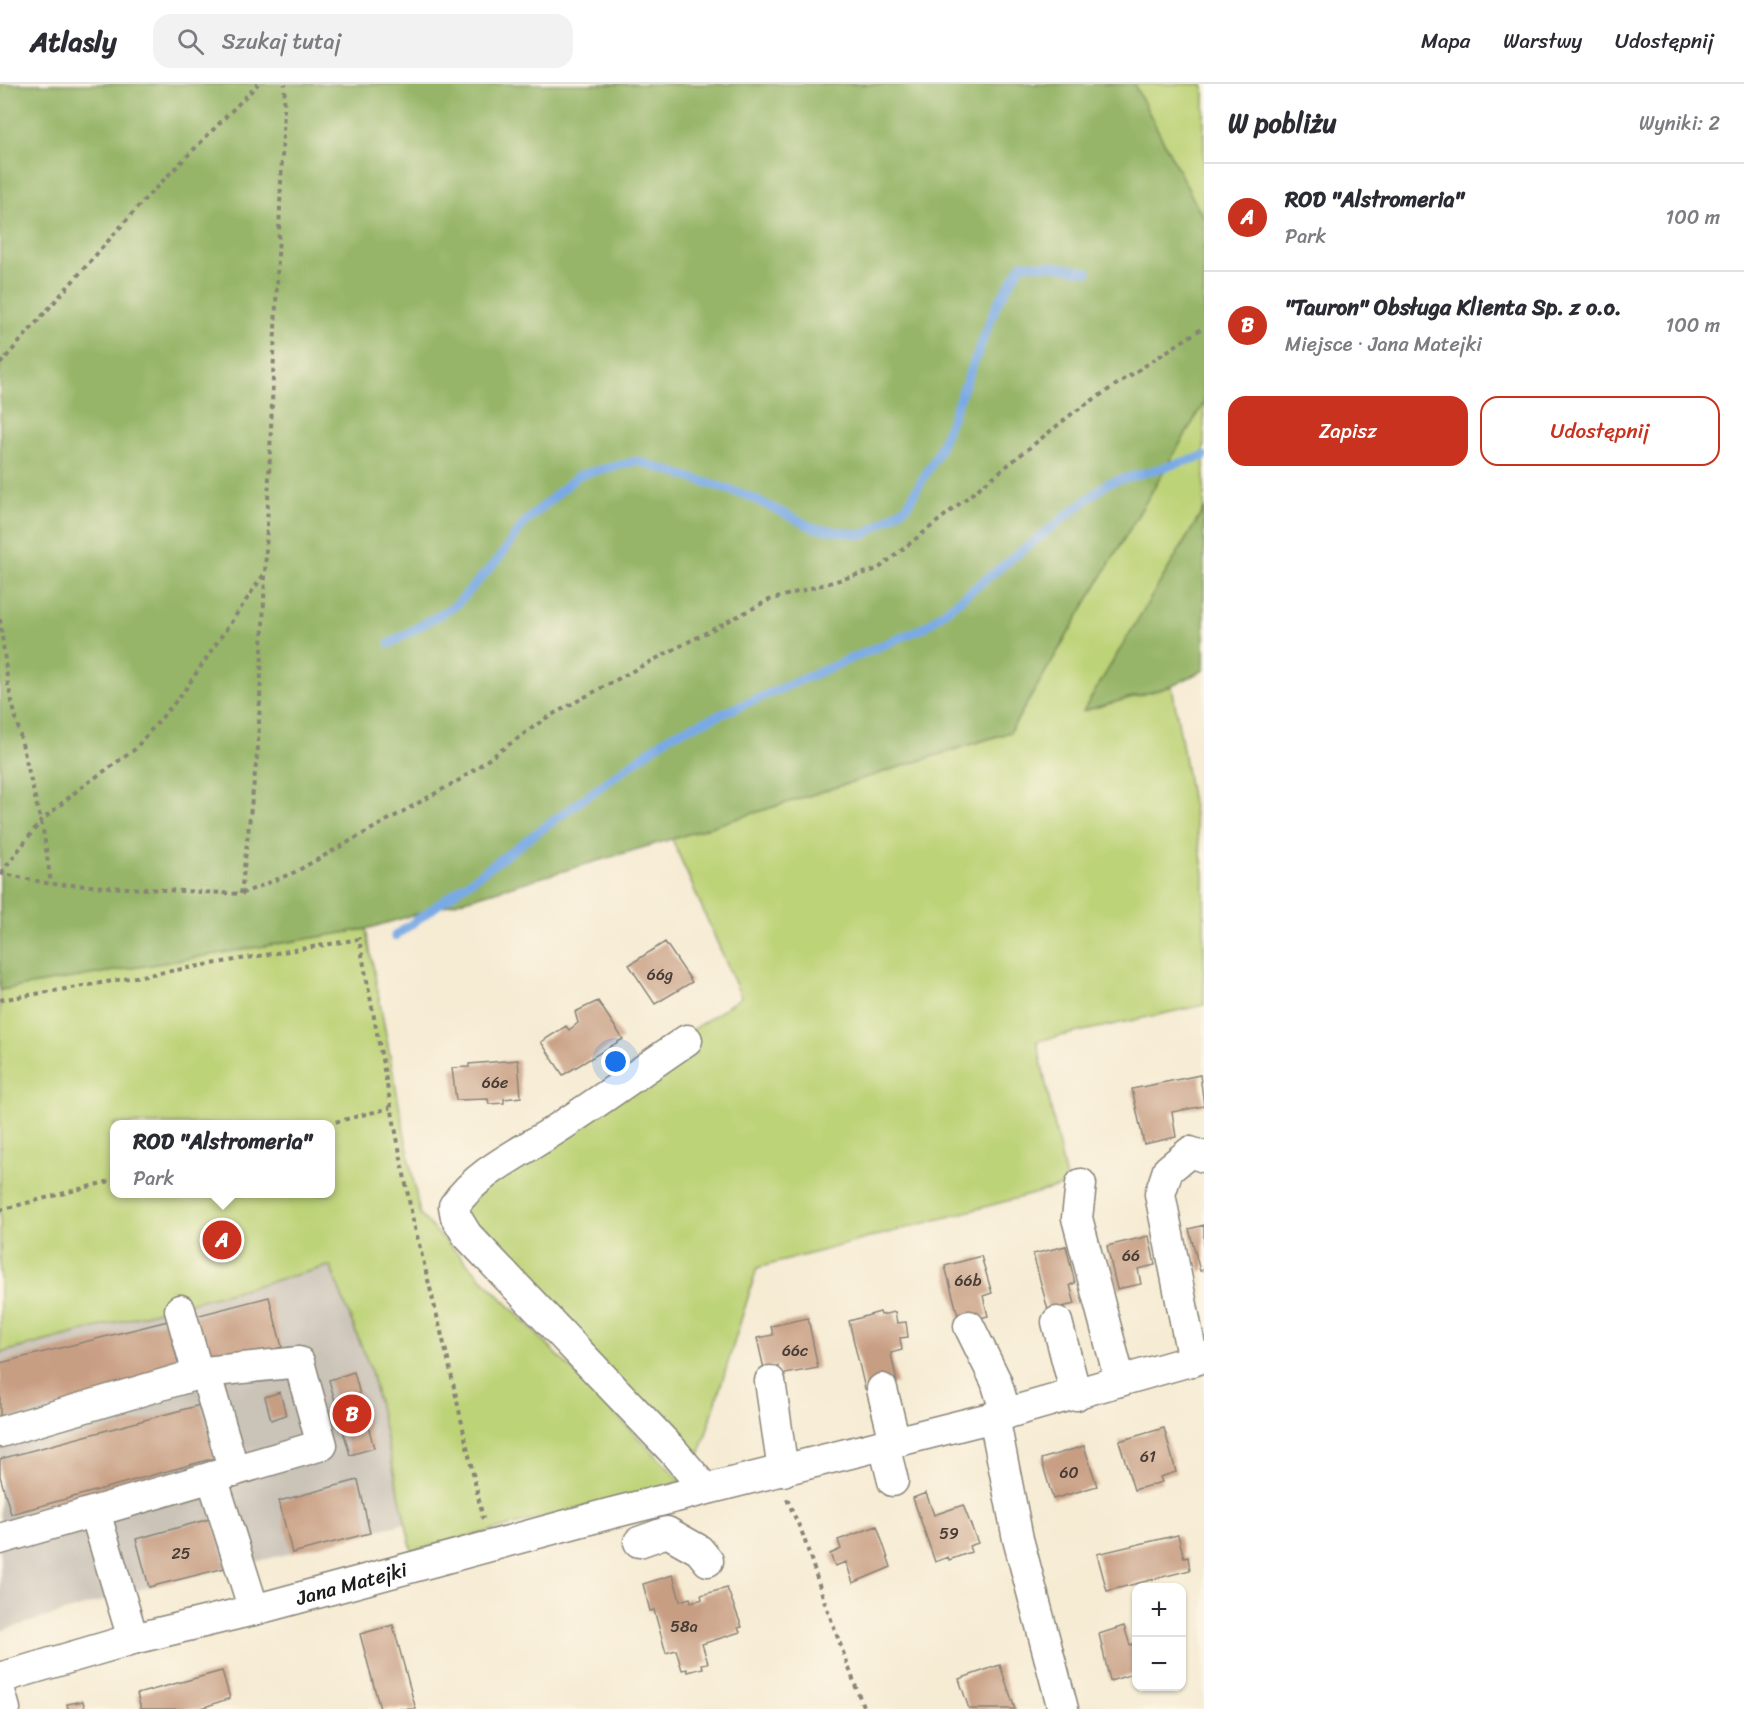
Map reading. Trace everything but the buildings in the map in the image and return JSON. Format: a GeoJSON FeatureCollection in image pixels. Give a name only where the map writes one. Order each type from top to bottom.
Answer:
{"type":"FeatureCollection","features":[{"type":"Feature","properties":{"kind":"street"},"geometry":{"type":"LineString","coordinates":[[687,1040],[558,1129],[485,1174],[464,1191],[454,1206],[456,1217],[467,1235],[673,1451],[705,1489]]}},
{"type":"Feature","properties":{"kind":"street"},"geometry":{"type":"LineString","coordinates":[[1198,1359],[1160,1194],[1168,1170],[1190,1152],[1204,1157]]}},
{"type":"Feature","properties":{"kind":"street"},"geometry":{"type":"LineString","coordinates":[[1081,1184],[1077,1218],[1120,1382]]}},
{"type":"Feature","properties":{"kind":"street"},"geometry":{"type":"LineString","coordinates":[[180,1310],[202,1373],[254,1610]]}},
{"type":"Feature","properties":{"kind":"street"},"geometry":{"type":"LineString","coordinates":[[1057,1322],[1076,1395]]}},
{"type":"Feature","properties":{"kind":"street"},"geometry":{"type":"LineString","coordinates":[[969,1326],[996,1381],[1018,1539],[1063,1709]]}},
{"type":"Feature","properties":{"kind":"street","name":"Jana Matejki"},"geometry":{"type":"LineString","coordinates":[[0,1678],[133,1639],[254,1610],[705,1489],[1000,1416],[1198,1359]]}},
{"type":"Feature","properties":{"kind":"street"},"geometry":{"type":"LineString","coordinates":[[0,1432],[202,1373],[299,1362],[322,1445],[0,1539]]}},
{"type":"Feature","properties":{"kind":"street"},"geometry":{"type":"LineString","coordinates":[[770,1381],[779,1472]]}},
{"type":"Feature","properties":{"kind":"street"},"geometry":{"type":"LineString","coordinates":[[882,1389],[893,1481]]}},
{"type":"Feature","properties":{"kind":"street"},"geometry":{"type":"LineString","coordinates":[[660,1501],[667,1533]]}},
{"type":"Feature","properties":{"kind":"street"},"geometry":{"type":"LineString","coordinates":[[94,1512],[133,1639]]}},
{"type":"Feature","properties":{"kind":"street"},"geometry":{"type":"LineString","coordinates":[[639,1542],[667,1533],[699,1550],[708,1561]]}},
{"type":"Feature","properties":{"kind":"street"},"geometry":{"type":"LineString","coordinates":[[0,1691],[5,1709]]}},
{"type":"Feature","properties":{"kind":"path"},"geometry":{"type":"LineString","coordinates":[[0,364],[146,199],[258,84]]}},
{"type":"Feature","properties":{"kind":"path"},"geometry":{"type":"LineString","coordinates":[[241,894],[258,747],[285,84]]}},
{"type":"Feature","properties":{"kind":"path"},"geometry":{"type":"LineString","coordinates":[[264,573],[182,694],[134,750],[79,789],[41,821],[0,873],[51,884],[241,894],[295,872],[461,779],[546,718],[769,600],[878,569],[1072,413],[1204,327]]}},
{"type":"Feature","properties":{"kind":"path"},"geometry":{"type":"LineString","coordinates":[[0,619],[8,685],[41,821],[51,884]]}},
{"type":"Feature","properties":{"kind":"path"},"geometry":{"type":"LineString","coordinates":[[0,1000],[359,939],[412,1216],[448,1360],[490,1546]]}},
{"type":"Feature","properties":{"kind":"path"},"geometry":{"type":"LineString","coordinates":[[335,1123],[390,1108]]}},
{"type":"Feature","properties":{"kind":"path"},"geometry":{"type":"LineString","coordinates":[[0,1210],[110,1181]]}},
{"type":"Feature","properties":{"kind":"path"},"geometry":{"type":"LineString","coordinates":[[779,1472],[864,1709]]}},
{"type":"Feature","properties":{"kind":"shaded area"},"geometry":{"type":"Polygon","coordinates":[[[331,1266],[371,1371],[405,1523],[149,1587],[0,1631],[0,1353],[331,1266]]]}},
{"type":"Feature","properties":{"kind":"green space"},"geometry":{"type":"Polygon","coordinates":[[[0,84],[1134,84],[1204,220],[1204,403],[1010,732],[672,839],[366,929],[0,990],[0,84]]]}},
{"type":"Feature","properties":{"kind":"green space"},"geometry":{"type":"Polygon","coordinates":[[[1134,84],[1202,84],[1204,88],[1204,220],[1134,84]]]}},
{"type":"Feature","properties":{"kind":"green space"},"geometry":{"type":"Polygon","coordinates":[[[1204,403],[1204,509],[1084,711],[1172,686],[1204,873],[1204,1005],[1037,1041],[1067,1185],[757,1268],[695,1470],[438,1202],[741,997],[672,839],[1010,732],[1204,403]]]}},
{"type":"Feature","properties":{"kind":"green space"},"geometry":{"type":"Polygon","coordinates":[[[1204,509],[1204,670],[1172,686],[1083,711],[1204,509]]]}},
{"type":"Feature","properties":{"kind":"green space"},"geometry":{"type":"Polygon","coordinates":[[[366,929],[420,1215],[682,1482],[412,1551],[371,1371],[330,1266],[0,1353],[0,990],[366,929]]]}},
{"type":"Feature","properties":{"kind":"waterway"},"geometry":{"type":"LineString","coordinates":[[389,644],[456,605],[500,557],[525,522],[579,475],[637,461],[746,495],[814,528],[864,535],[907,506],[938,453],[997,304],[1022,264],[1088,272]]}},
{"type":"Feature","properties":{"kind":"waterway"},"geometry":{"type":"LineString","coordinates":[[395,936],[670,736],[925,627],[1108,483],[1204,456]]}},
{"type":"Feature","properties":{"kind":"place","name":"ROD \"Alstromeria\""},"geometry":{"type":"Point","coordinates":[222,1240]}},
{"type":"Feature","properties":{"kind":"place","name":"\"Tauron\" Obsługa Klienta Sp. z o.o."},"geometry":{"type":"Point","coordinates":[352,1414]}}]}
